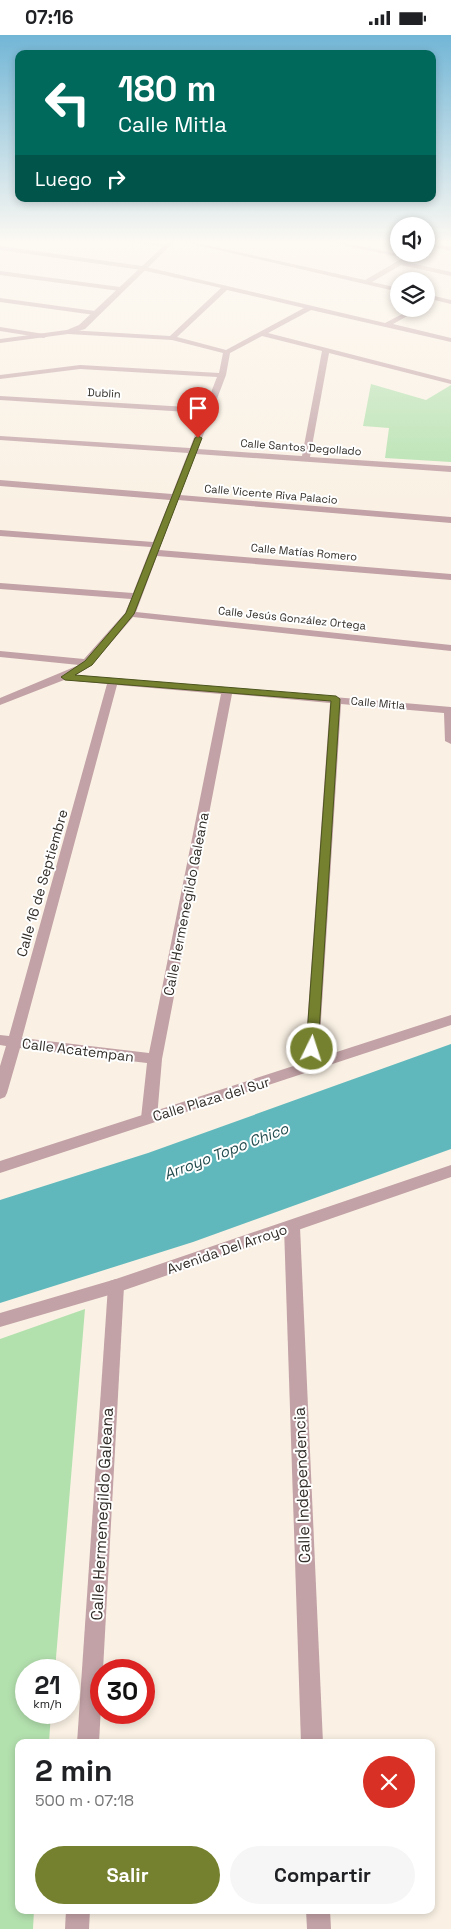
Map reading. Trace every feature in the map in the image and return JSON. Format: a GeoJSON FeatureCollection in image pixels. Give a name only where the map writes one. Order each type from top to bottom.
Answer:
{"type":"FeatureCollection","features":[{"type":"Feature","properties":{"kind":"street"},"geometry":{"type":"LineString","coordinates":[[68,332],[78,328]]}},
{"type":"Feature","properties":{"kind":"street"},"geometry":{"type":"LineString","coordinates":[[172,338],[182,328]]}},
{"type":"Feature","properties":{"kind":"street"},"geometry":{"type":"LineString","coordinates":[[0,341],[68,332],[172,338],[227,352],[272,328]]}},
{"type":"Feature","properties":{"kind":"street"},"geometry":{"type":"LineString","coordinates":[[402,328],[451,340]]}},
{"type":"Feature","properties":{"kind":"street"},"geometry":{"type":"LineString","coordinates":[[0,329],[44,335]]}},
{"type":"Feature","properties":{"kind":"street"},"geometry":{"type":"LineString","coordinates":[[262,334],[451,382]]}},
{"type":"Feature","properties":{"kind":"street"},"geometry":{"type":"LineString","coordinates":[[306,457],[326,349]]}},
{"type":"Feature","properties":{"kind":"street"},"geometry":{"type":"LineString","coordinates":[[0,702],[65,677],[88,663],[130,614],[157,549],[222,375],[227,352]]}},
{"type":"Feature","properties":{"kind":"street"},"geometry":{"type":"LineString","coordinates":[[0,377],[80,367],[222,375]]}},
{"type":"Feature","properties":{"kind":"street","name":"Dublin"},"geometry":{"type":"LineString","coordinates":[[0,398],[208,411]]}},
{"type":"Feature","properties":{"kind":"street","name":"Calle Santos Degollado"},"geometry":{"type":"LineString","coordinates":[[0,438],[306,457],[451,469]]}},
{"type":"Feature","properties":{"kind":"street","name":"Calle Vicente Riva Palacio"},"geometry":{"type":"LineString","coordinates":[[0,483],[451,521]]}},
{"type":"Feature","properties":{"kind":"street","name":"Calle Matías Romero"},"geometry":{"type":"LineString","coordinates":[[0,533],[451,577]]}},
{"type":"Feature","properties":{"kind":"street"},"geometry":{"type":"LineString","coordinates":[[0,586],[137,596]]}},
{"type":"Feature","properties":{"kind":"street","name":"Calle Jesús González Ortega"},"geometry":{"type":"LineString","coordinates":[[130,614],[451,648]]}},
{"type":"Feature","properties":{"kind":"street"},"geometry":{"type":"LineString","coordinates":[[0,654],[88,663]]}},
{"type":"Feature","properties":{"kind":"street","name":"Calle Mitla"},"geometry":{"type":"LineString","coordinates":[[65,677],[227,689],[450,710]]}},
{"type":"Feature","properties":{"kind":"street","name":"Calle 16 de Septiembre"},"geometry":{"type":"LineString","coordinates":[[0,1093],[7,1041],[113,681]]}},
{"type":"Feature","properties":{"kind":"street","name":"Calle Hermenegildo Galeana"},"geometry":{"type":"LineString","coordinates":[[149,1118],[155,1059],[227,689]]}},
{"type":"Feature","properties":{"kind":"street"},"geometry":{"type":"LineString","coordinates":[[311,1068],[336,699]]}},
{"type":"Feature","properties":{"kind":"street"},"geometry":{"type":"LineString","coordinates":[[450,710],[451,741]]}},
{"type":"Feature","properties":{"kind":"street","name":"Calle Plaza del Sur"},"geometry":{"type":"LineString","coordinates":[[0,1167],[311,1068],[451,1020]]}},
{"type":"Feature","properties":{"kind":"street","name":"Calle Acatempan"},"geometry":{"type":"LineString","coordinates":[[7,1041],[155,1059]]}},
{"type":"Feature","properties":{"kind":"street","name":"Avenida Del Arroyo"},"geometry":{"type":"LineString","coordinates":[[0,1320],[116,1286],[451,1171]]}},
{"type":"Feature","properties":{"kind":"street","name":"Calle Independencia"},"geometry":{"type":"LineString","coordinates":[[292,1227],[312,1739]]}},
{"type":"Feature","properties":{"kind":"street","name":"Calle Hermenegildo Galeana"},"geometry":{"type":"LineString","coordinates":[[88,1739],[116,1286]]}},
{"type":"Feature","properties":{"kind":"street"},"geometry":{"type":"LineString","coordinates":[[77,1929],[78,1914]]}},
{"type":"Feature","properties":{"kind":"street"},"geometry":{"type":"LineString","coordinates":[[318,1914],[319,1929]]}},
{"type":"Feature","properties":{"kind":"green space"},"geometry":{"type":"Polygon","coordinates":[[[371,384],[426,400],[451,385],[451,462],[385,458],[389,428],[363,426],[371,384]]]}},
{"type":"Feature","properties":{"kind":"green space"},"geometry":{"type":"Polygon","coordinates":[[[85,1309],[56,1659],[15,1659],[15,1724],[50,1724],[49,1739],[15,1739],[15,1914],[34,1914],[33,1929],[0,1929],[0,1339],[85,1309]]]}},
{"type":"Feature","properties":{"kind":"water","name":"Arroyo Topo Chico"},"geometry":{"type":"Polygon","coordinates":[[[451,1044],[451,1149],[193,1242],[0,1303],[0,1200],[148,1153],[451,1044]]]}},
{"type":"Feature","properties":{"kind":"route"},"geometry":{"type":"LineString","coordinates":[[198,438],[130,614],[88,663],[65,677],[336,699],[312,1049]]}}]}
